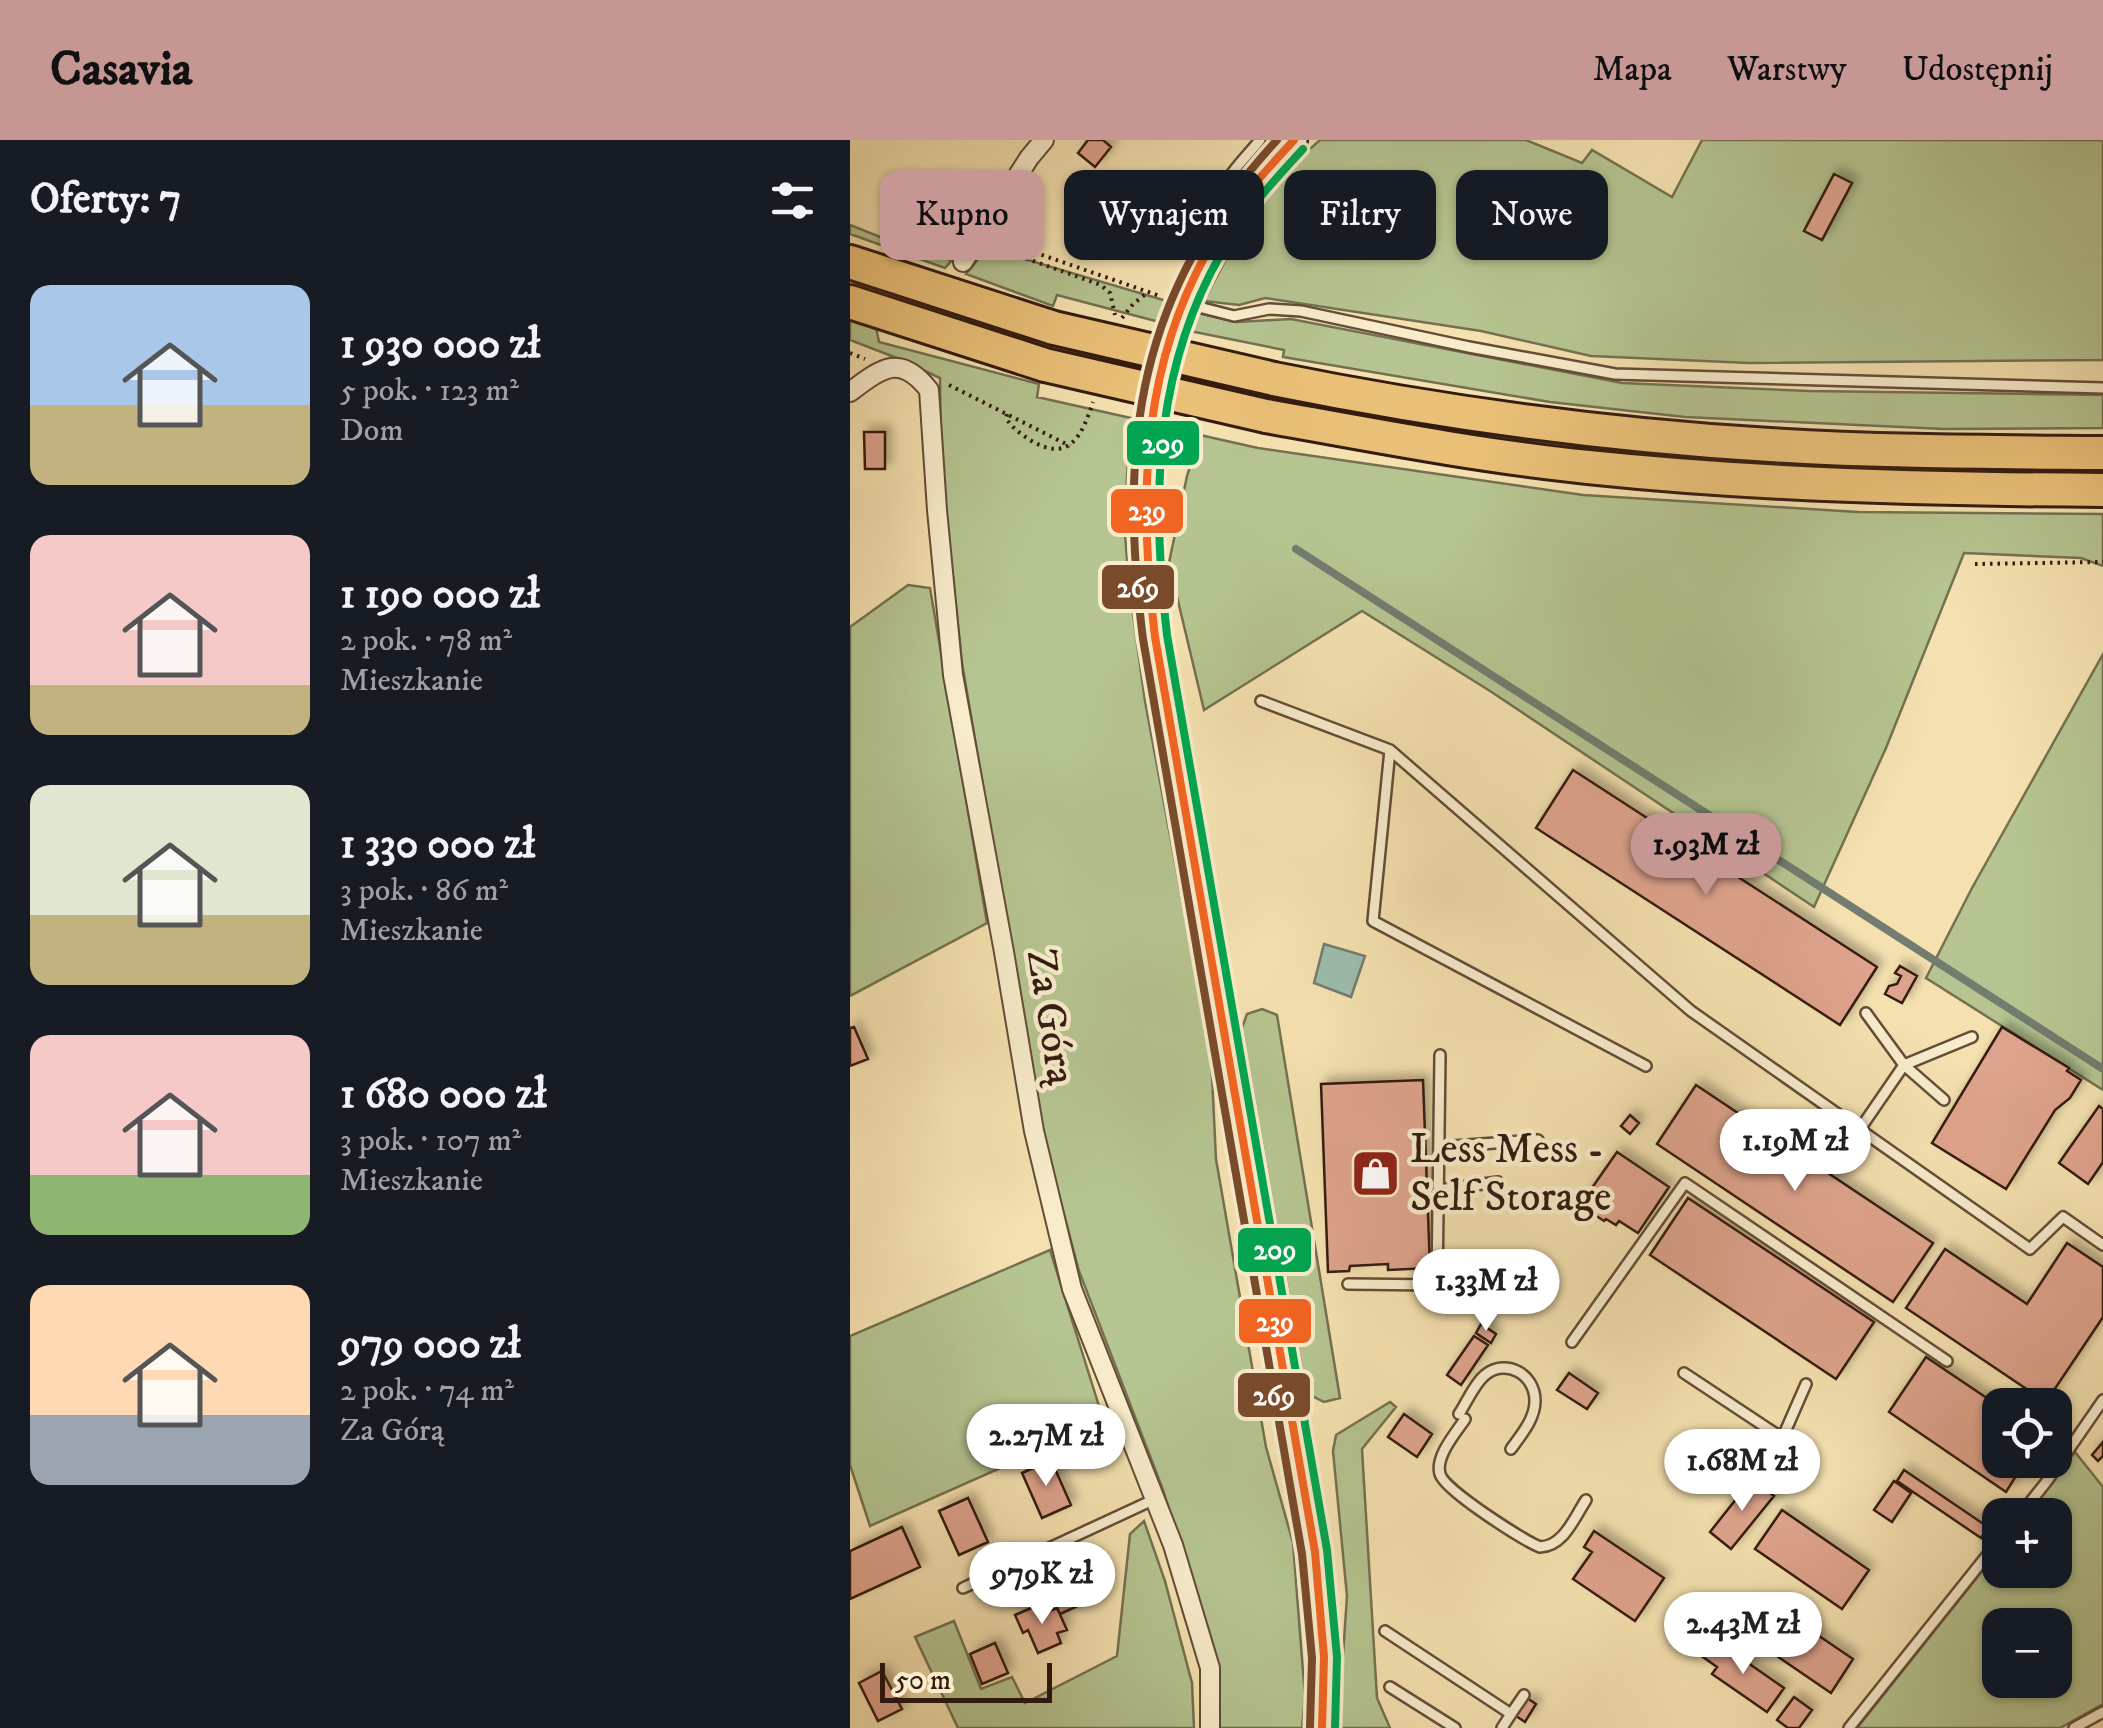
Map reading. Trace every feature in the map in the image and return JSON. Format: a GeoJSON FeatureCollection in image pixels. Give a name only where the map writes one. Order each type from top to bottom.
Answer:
{"type":"FeatureCollection","features":[{"type":"Feature","properties":{"kind":"highway"},"geometry":{"type":"LineString","coordinates":[[850,262],[1054,328],[1345,394],[1447,410],[1651,436],[1864,450],[2103,453]]}},
{"type":"Feature","properties":{"kind":"highway"},"geometry":{"type":"LineString","coordinates":[[850,302],[1045,365],[1266,416],[1531,460],[1658,474],[1864,486],[2103,490]]}},
{"type":"Feature","properties":{"kind":"main road"},"geometry":{"type":"LineString","coordinates":[[1264,174],[1294,140]]}},
{"type":"Feature","properties":{"kind":"main road"},"geometry":{"type":"LineString","coordinates":[[1202,260],[1175,301],[1158,376],[1147,446],[1144,508],[1149,586],[1314,1544],[1324,1631],[1322,1728]]}},
{"type":"Feature","properties":{"kind":"street"},"geometry":{"type":"LineString","coordinates":[[963,262],[1044,140]]}},
{"type":"Feature","properties":{"kind":"street"},"geometry":{"type":"LineString","coordinates":[[850,392],[888,367],[902,367],[918,376],[930,390]]}},
{"type":"Feature","properties":{"kind":"street","name":"Za Górą"},"geometry":{"type":"LineString","coordinates":[[930,390],[953,675],[1034,1131],[1072,1289],[1173,1545],[1210,1668],[1210,1728]]}},
{"type":"Feature","properties":{"kind":"lane"},"geometry":{"type":"LineString","coordinates":[[1235,170],[1260,140]]}},
{"type":"Feature","properties":{"kind":"lane"},"geometry":{"type":"LineString","coordinates":[[1175,301],[1234,316],[1268,309],[1301,311],[1615,374],[2103,388]]}},
{"type":"Feature","properties":{"kind":"lane"},"geometry":{"type":"LineString","coordinates":[[1261,700],[1390,750],[1692,1011],[2030,1248],[2064,1217],[2103,1245]]}},
{"type":"Feature","properties":{"kind":"lane"},"geometry":{"type":"LineString","coordinates":[[1390,750],[1373,921],[1646,1066]]}},
{"type":"Feature","properties":{"kind":"lane"},"geometry":{"type":"LineString","coordinates":[[1866,1013],[1904,1066],[1944,1100]]}},
{"type":"Feature","properties":{"kind":"lane"},"geometry":{"type":"LineString","coordinates":[[1860,1130],[1904,1066],[1972,1038]]}},
{"type":"Feature","properties":{"kind":"lane"},"geometry":{"type":"LineString","coordinates":[[1437,1285],[1440,1055]]}},
{"type":"Feature","properties":{"kind":"lane"},"geometry":{"type":"LineString","coordinates":[[1439,1147],[1538,1140]]}},
{"type":"Feature","properties":{"kind":"lane"},"geometry":{"type":"LineString","coordinates":[[1438,1190],[1498,1182]]}},
{"type":"Feature","properties":{"kind":"lane"},"geometry":{"type":"LineString","coordinates":[[1572,1342],[1684,1182],[1947,1362]]}},
{"type":"Feature","properties":{"kind":"lane"},"geometry":{"type":"LineString","coordinates":[[1348,1284],[1437,1285],[1455,1303]]}},
{"type":"Feature","properties":{"kind":"lane"},"geometry":{"type":"LineString","coordinates":[[1511,1449],[1527,1426],[1536,1402],[1529,1379],[1511,1368],[1498,1368],[1480,1381],[1443,1453],[1439,1473],[1450,1490],[1540,1547],[1560,1541],[1586,1500]]}},
{"type":"Feature","properties":{"kind":"lane"},"geometry":{"type":"LineString","coordinates":[[1684,1373],[1782,1438]]}},
{"type":"Feature","properties":{"kind":"lane"},"geometry":{"type":"LineString","coordinates":[[1770,1464],[1806,1384]]}},
{"type":"Feature","properties":{"kind":"lane"},"geometry":{"type":"LineString","coordinates":[[2034,1498],[2103,1400]]}},
{"type":"Feature","properties":{"kind":"lane"},"geometry":{"type":"LineString","coordinates":[[962,1588],[1155,1499]]}},
{"type":"Feature","properties":{"kind":"lane"},"geometry":{"type":"LineString","coordinates":[[1849,1728],[1982,1562]]}},
{"type":"Feature","properties":{"kind":"lane"},"geometry":{"type":"LineString","coordinates":[[1385,1631],[1510,1714]]}},
{"type":"Feature","properties":{"kind":"lane"},"geometry":{"type":"LineString","coordinates":[[1390,1687],[1456,1728]]}},
{"type":"Feature","properties":{"kind":"lane"},"geometry":{"type":"LineString","coordinates":[[1502,1728],[1524,1696]]}},
{"type":"Feature","properties":{"kind":"lane"},"geometry":{"type":"LineString","coordinates":[[2074,1728],[2103,1712]]}},
{"type":"Feature","properties":{"kind":"path"},"geometry":{"type":"LineString","coordinates":[[1150,292],[1133,304],[1118,324],[1110,293],[1101,285],[1005,251],[998,240],[1150,292],[1175,301]]}},
{"type":"Feature","properties":{"kind":"path"},"geometry":{"type":"LineString","coordinates":[[930,390],[949,385],[1008,414],[1070,446],[1060,450],[1038,445],[1010,424],[1008,414]]}},
{"type":"Feature","properties":{"kind":"path"},"geometry":{"type":"LineString","coordinates":[[1975,564],[2103,562]]}},
{"type":"Feature","properties":{"kind":"green space"},"geometry":{"type":"Polygon","coordinates":[[[1320,140],[1526,140],[1582,163],[1592,150],[1672,197],[1702,140],[2103,140],[2103,360],[1749,363],[1591,356],[1481,331],[1265,298],[1239,305],[1204,301],[1226,260],[1264,260],[1264,201],[1284,177],[1284,260],[1436,260],[1436,170],[1290,170],[1320,140]]]}},
{"type":"Feature","properties":{"kind":"green space"},"geometry":{"type":"Polygon","coordinates":[[[850,225],[880,237],[880,245],[850,234],[850,225]]]}},
{"type":"Feature","properties":{"kind":"green space"},"geometry":{"type":"Polygon","coordinates":[[[923,260],[952,260],[945,268],[923,260]]]}},
{"type":"Feature","properties":{"kind":"green space"},"geometry":{"type":"Polygon","coordinates":[[[977,260],[1028,260],[1177,304],[1167,324],[1057,295],[1053,306],[966,274],[977,260]]]}},
{"type":"Feature","properties":{"kind":"green space"},"geometry":{"type":"Polygon","coordinates":[[[1190,311],[1236,322],[1291,319],[1622,383],[1809,391],[2103,395],[2103,428],[1944,429],[1685,417],[1550,402],[1283,357],[1284,350],[1185,330],[1190,311]]]}},
{"type":"Feature","properties":{"kind":"green space"},"geometry":{"type":"Polygon","coordinates":[[[850,318],[876,327],[879,342],[1039,384],[1037,397],[1131,418],[1124,521],[1129,585],[1145,701],[1211,1055],[1216,1159],[1266,1447],[1293,1543],[1305,1697],[1302,1728],[1218,1728],[1215,1656],[1163,1490],[1079,1271],[1042,1132],[962,663],[941,464],[940,378],[850,340],[850,318]]]}},
{"type":"Feature","properties":{"kind":"green space"},"geometry":{"type":"Polygon","coordinates":[[[1200,435],[1258,448],[1583,495],[1858,512],[2103,514],[2103,566],[2081,558],[1964,553],[1886,748],[1814,907],[1490,691],[1362,611],[1204,710],[1169,563],[1200,435]]]}},
{"type":"Feature","properties":{"kind":"green space"},"geometry":{"type":"Polygon","coordinates":[[[908,585],[930,588],[987,923],[850,996],[850,627],[908,585]]]}},
{"type":"Feature","properties":{"kind":"green space"},"geometry":{"type":"Polygon","coordinates":[[[2103,654],[2103,1090],[1926,978],[2103,654]]]}},
{"type":"Feature","properties":{"kind":"green space"},"geometry":{"type":"Polygon","coordinates":[[[1262,1009],[1277,1015],[1340,1398],[1324,1402],[1306,1393],[1242,1028],[1247,1014],[1262,1009]]]}},
{"type":"Feature","properties":{"kind":"green space"},"geometry":{"type":"Polygon","coordinates":[[[1050,1250],[1104,1422],[870,1526],[850,1465],[850,1336],[1050,1250]]]}},
{"type":"Feature","properties":{"kind":"green space"},"geometry":{"type":"Polygon","coordinates":[[[1390,1402],[1396,1407],[1362,1449],[1377,1698],[1390,1728],[1338,1728],[1347,1596],[1333,1451],[1336,1435],[1390,1402]]]}},
{"type":"Feature","properties":{"kind":"green space"},"geometry":{"type":"Polygon","coordinates":[[[2075,1452],[2103,1487],[2103,1704],[2060,1728],[1857,1728],[1982,1572],[1982,1588],[2072,1588],[2072,1498],[2040,1498],[2055,1478],[2072,1478],[2075,1452]]]}},
{"type":"Feature","properties":{"kind":"green space"},"geometry":{"type":"Polygon","coordinates":[[[1144,1521],[1165,1581],[1192,1683],[1194,1728],[958,1728],[915,1637],[954,1621],[981,1689],[1012,1677],[1025,1703],[1117,1656],[1130,1534],[1144,1521]]]}},
{"type":"Feature","properties":{"kind":"shaded area"},"geometry":{"type":"Polygon","coordinates":[[[1324,944],[1365,956],[1351,997],[1314,983],[1324,944]]]}},
{"type":"Feature","properties":{"kind":"building"},"geometry":{"type":"Polygon","coordinates":[[[1088,140],[1103,140],[1111,147],[1095,167],[1078,153],[1088,140]]]}},
{"type":"Feature","properties":{"kind":"building"},"geometry":{"type":"Polygon","coordinates":[[[1834,174],[1852,183],[1822,240],[1804,231],[1834,174]]]}},
{"type":"Feature","properties":{"kind":"building"},"geometry":{"type":"Polygon","coordinates":[[[864,432],[885,432],[885,469],[865,469],[864,432]]]}},
{"type":"Feature","properties":{"kind":"building"},"geometry":{"type":"Polygon","coordinates":[[[1573,770],[1877,967],[1840,1025],[1536,828],[1573,770]]]}},
{"type":"Feature","properties":{"kind":"building"},"geometry":{"type":"Polygon","coordinates":[[[1900,966],[1917,976],[1902,1003],[1885,994],[1889,986],[1897,984],[1901,976],[1895,973],[1900,966]]]}},
{"type":"Feature","properties":{"kind":"building"},"geometry":{"type":"Polygon","coordinates":[[[854,1027],[868,1059],[850,1066],[850,1028],[854,1027]]]}},
{"type":"Feature","properties":{"kind":"building"},"geometry":{"type":"Polygon","coordinates":[[[2002,1027],[2069,1068],[2067,1071],[2081,1080],[2070,1098],[2055,1110],[2006,1189],[1932,1143],[2002,1027]]]}},
{"type":"Feature","properties":{"kind":"building","name":"Less Mess - Self Storage"},"geometry":{"type":"Polygon","coordinates":[[[1423,1080],[1430,1268],[1388,1270],[1388,1264],[1350,1266],[1349,1271],[1328,1272],[1321,1084],[1423,1080]]]}},
{"type":"Feature","properties":{"kind":"building"},"geometry":{"type":"Polygon","coordinates":[[[1696,1085],[1933,1243],[1893,1302],[1657,1144],[1696,1085]]]}},
{"type":"Feature","properties":{"kind":"building"},"geometry":{"type":"Polygon","coordinates":[[[2099,1106],[2103,1109],[2103,1162],[2088,1184],[2059,1163],[2099,1106]]]}},
{"type":"Feature","properties":{"kind":"building"},"geometry":{"type":"Polygon","coordinates":[[[1630,1115],[1639,1123],[1630,1134],[1621,1126],[1630,1115]]]}},
{"type":"Feature","properties":{"kind":"building"},"geometry":{"type":"Polygon","coordinates":[[[1617,1152],[1669,1187],[1638,1233],[1619,1221],[1616,1225],[1604,1221],[1580,1205],[1617,1152]]]}},
{"type":"Feature","properties":{"kind":"building"},"geometry":{"type":"Polygon","coordinates":[[[1688,1198],[1874,1322],[1836,1379],[1650,1255],[1688,1198]]]}},
{"type":"Feature","properties":{"kind":"building"},"geometry":{"type":"Polygon","coordinates":[[[2067,1243],[2103,1267],[2103,1317],[2055,1388],[2025,1388],[1906,1308],[1945,1249],[2027,1304],[2067,1243]]]}},
{"type":"Feature","properties":{"kind":"building"},"geometry":{"type":"Polygon","coordinates":[[[1481,1324],[1496,1334],[1491,1343],[1476,1333],[1481,1324]]]}},
{"type":"Feature","properties":{"kind":"building"},"geometry":{"type":"Polygon","coordinates":[[[1474,1336],[1488,1345],[1461,1385],[1447,1375],[1474,1336]]]}},
{"type":"Feature","properties":{"kind":"building"},"geometry":{"type":"Polygon","coordinates":[[[1926,1357],[1982,1395],[1982,1476],[1889,1412],[1926,1357]]]}},
{"type":"Feature","properties":{"kind":"building"},"geometry":{"type":"Polygon","coordinates":[[[1569,1373],[1598,1393],[1587,1409],[1557,1390],[1569,1373]]]}},
{"type":"Feature","properties":{"kind":"building"},"geometry":{"type":"Polygon","coordinates":[[[1404,1414],[1432,1434],[1417,1457],[1388,1437],[1404,1414]]]}},
{"type":"Feature","properties":{"kind":"building"},"geometry":{"type":"Polygon","coordinates":[[[1754,1436],[1766,1446],[1756,1463],[1743,1455],[1754,1436]]]}},
{"type":"Feature","properties":{"kind":"building"},"geometry":{"type":"Polygon","coordinates":[[[2103,1442],[2103,1456],[2098,1461],[2092,1455],[2103,1442]]]}},
{"type":"Feature","properties":{"kind":"building"},"geometry":{"type":"Polygon","coordinates":[[[1051,1460],[1071,1505],[1042,1518],[1022,1473],[1051,1460]]]}},
{"type":"Feature","properties":{"kind":"building"},"geometry":{"type":"Polygon","coordinates":[[[1904,1470],[1982,1523],[1981,1538],[1897,1481],[1904,1470]]]}},
{"type":"Feature","properties":{"kind":"building"},"geometry":{"type":"Polygon","coordinates":[[[1986,1478],[2015,1478],[2006,1492],[1986,1478]]]}},
{"type":"Feature","properties":{"kind":"building"},"geometry":{"type":"Polygon","coordinates":[[[1752,1479],[1774,1496],[1731,1549],[1710,1532],[1752,1479]]]}},
{"type":"Feature","properties":{"kind":"building"},"geometry":{"type":"Polygon","coordinates":[[[1894,1481],[1911,1493],[1892,1522],[1874,1510],[1894,1481]]]}},
{"type":"Feature","properties":{"kind":"building"},"geometry":{"type":"Polygon","coordinates":[[[968,1498],[988,1542],[959,1555],[939,1511],[968,1498]]]}},
{"type":"Feature","properties":{"kind":"building"},"geometry":{"type":"Polygon","coordinates":[[[1782,1510],[1869,1570],[1842,1609],[1755,1549],[1782,1510]]]}},
{"type":"Feature","properties":{"kind":"building"},"geometry":{"type":"Polygon","coordinates":[[[902,1527],[920,1567],[850,1599],[850,1551],[902,1527]]]}},
{"type":"Feature","properties":{"kind":"building"},"geometry":{"type":"Polygon","coordinates":[[[1594,1531],[1664,1578],[1635,1621],[1573,1579],[1592,1552],[1584,1547],[1594,1531]]]}},
{"type":"Feature","properties":{"kind":"building"},"geometry":{"type":"Polygon","coordinates":[[[1066,1575],[1080,1605],[1060,1614],[1046,1583],[1066,1575]]]}},
{"type":"Feature","properties":{"kind":"building"},"geometry":{"type":"Polygon","coordinates":[[[1772,1604],[1853,1659],[1831,1693],[1749,1637],[1772,1604]]]}},
{"type":"Feature","properties":{"kind":"building"},"geometry":{"type":"Polygon","coordinates":[[[1036,1606],[1040,1615],[1057,1608],[1067,1630],[1057,1633],[1061,1643],[1038,1653],[1028,1630],[1023,1633],[1015,1615],[1036,1606]]]}},
{"type":"Feature","properties":{"kind":"building"},"geometry":{"type":"Polygon","coordinates":[[[1715,1640],[1784,1688],[1767,1712],[1712,1674],[1717,1667],[1703,1657],[1715,1640]]]}},
{"type":"Feature","properties":{"kind":"building"},"geometry":{"type":"Polygon","coordinates":[[[995,1643],[1008,1673],[982,1684],[970,1654],[995,1643]]]}},
{"type":"Feature","properties":{"kind":"building"},"geometry":{"type":"Polygon","coordinates":[[[882,1671],[902,1709],[878,1721],[859,1683],[882,1671]]]}},
{"type":"Feature","properties":{"kind":"building"},"geometry":{"type":"Polygon","coordinates":[[[1794,1697],[1812,1710],[1799,1728],[1788,1728],[1777,1720],[1794,1697]]]}},
{"type":"Feature","properties":{"kind":"building"},"geometry":{"type":"Polygon","coordinates":[[[1527,1698],[1536,1704],[1525,1722],[1516,1716],[1527,1698]]]}},
{"type":"Feature","properties":{"kind":"waterway"},"geometry":{"type":"LineString","coordinates":[[1296,549],[2103,1069]]}},
{"type":"Feature","properties":{"kind":"transit line","name":"269"},"geometry":{"type":"LineString","coordinates":[[1277,140],[1230,197],[1193,254],[1166,312],[1148,372],[1137,434],[1134,499],[1143,639],[1302,1554],[1312,1658],[1310,1727]]}},
{"type":"Feature","properties":{"kind":"transit line","name":"239"},"geometry":{"type":"LineString","coordinates":[[1294,140],[1225,223],[1197,271],[1176,320],[1161,371],[1152,423],[1147,529],[1155,637],[1315,1552],[1324,1657],[1322,1728]]}},
{"type":"Feature","properties":{"kind":"transit line","name":"209"},"geometry":{"type":"LineString","coordinates":[[1303,149],[1235,231],[1208,278],[1188,326],[1173,375],[1164,426],[1159,529],[1167,635],[1327,1550],[1337,1657],[1335,1728]]}},
{"type":"Feature","properties":{"kind":"place","name":"Less Mess - Self Storage"},"geometry":{"type":"Point","coordinates":[1375,1174]}}]}
